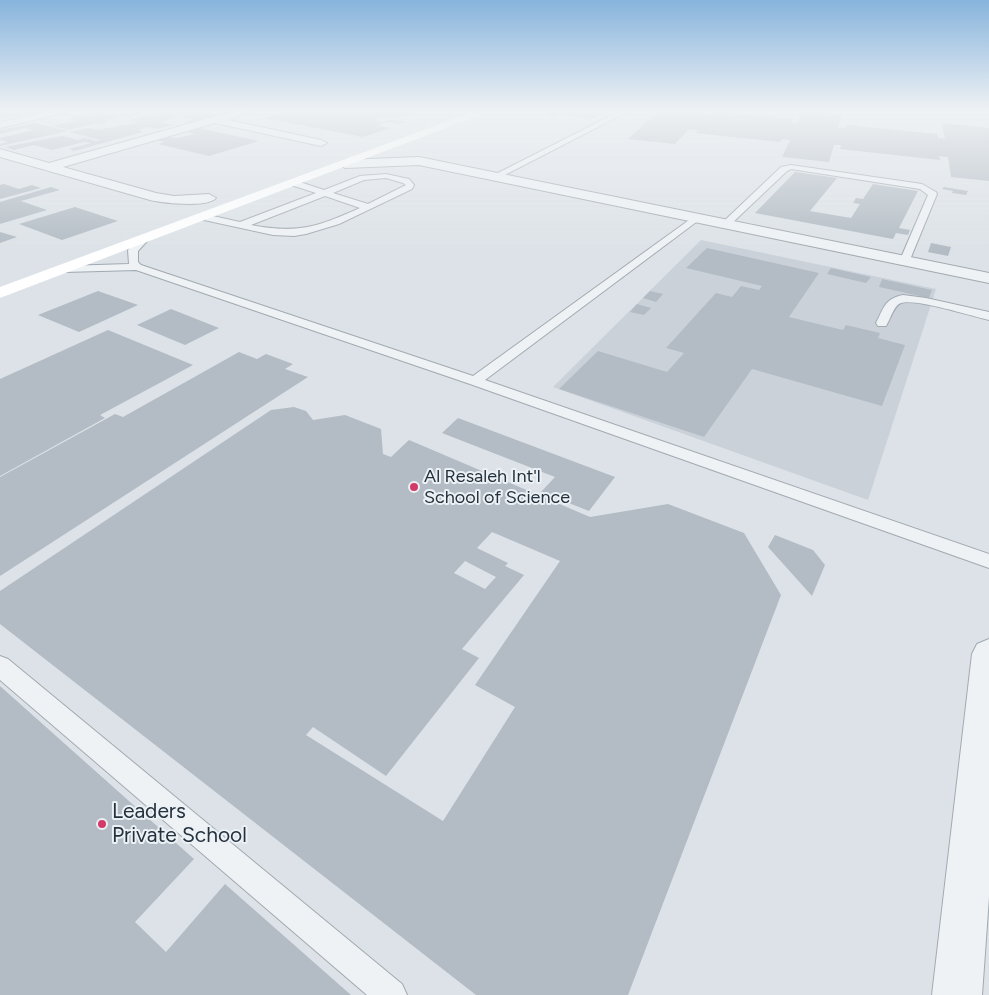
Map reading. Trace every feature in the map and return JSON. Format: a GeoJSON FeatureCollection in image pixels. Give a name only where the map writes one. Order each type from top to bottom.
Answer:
{"type":"FeatureCollection","features":[{"type":"Feature","properties":{"kind":"street"},"geometry":{"type":"LineString","coordinates":[[15,157],[155,198],[174,200],[214,197],[164,213],[162,206],[155,198]]}},
{"type":"Feature","properties":{"kind":"street"},"geometry":{"type":"LineString","coordinates":[[48,167],[82,157]]}},
{"type":"Feature","properties":{"kind":"street"},"geometry":{"type":"LineString","coordinates":[[293,168],[323,157]]}},
{"type":"Feature","properties":{"kind":"street"},"geometry":{"type":"LineString","coordinates":[[0,294],[363,157]]}},
{"type":"Feature","properties":{"kind":"street"},"geometry":{"type":"LineString","coordinates":[[414,157],[419,161]]}},
{"type":"Feature","properties":{"kind":"street"},"geometry":{"type":"LineString","coordinates":[[345,164],[419,161],[989,278]]}},
{"type":"Feature","properties":{"kind":"street"},"geometry":{"type":"LineString","coordinates":[[957,995],[982,805],[989,654]]}},
{"type":"Feature","properties":{"kind":"lane"},"geometry":{"type":"LineString","coordinates":[[494,177],[534,157]]}},
{"type":"Feature","properties":{"kind":"lane"},"geometry":{"type":"LineString","coordinates":[[726,224],[784,169],[791,167],[922,187],[933,194],[905,260]]}},
{"type":"Feature","properties":{"kind":"lane"},"geometry":{"type":"LineString","coordinates":[[204,217],[242,225],[282,233],[302,232],[408,189],[410,184],[402,180],[374,176],[363,178],[242,225]]}},
{"type":"Feature","properties":{"kind":"lane"},"geometry":{"type":"LineString","coordinates":[[294,183],[321,194],[367,207]]}},
{"type":"Feature","properties":{"kind":"lane"},"geometry":{"type":"LineString","coordinates":[[475,381],[696,218]]}},
{"type":"Feature","properties":{"kind":"lane"},"geometry":{"type":"LineString","coordinates":[[137,267],[133,262],[133,250],[144,239]]}},
{"type":"Feature","properties":{"kind":"lane"},"geometry":{"type":"LineString","coordinates":[[65,269],[137,267],[475,381],[989,560]]}},
{"type":"Feature","properties":{"kind":"lane"},"geometry":{"type":"LineString","coordinates":[[882,323],[893,302],[899,299],[913,299],[989,316]]}},
{"type":"Feature","properties":{"kind":"lane"},"geometry":{"type":"LineString","coordinates":[[0,666],[392,995]]}},
{"type":"Feature","properties":{"kind":"shaded area"},"geometry":{"type":"Polygon","coordinates":[[[701,240],[936,289],[868,500],[553,387],[701,240]]]}},
{"type":"Feature","properties":{"kind":"building"},"geometry":{"type":"Polygon","coordinates":[[[786,157],[830,157],[829,162],[786,157]]]}},
{"type":"Feature","properties":{"kind":"building"},"geometry":{"type":"Polygon","coordinates":[[[917,157],[939,157],[940,160],[917,157]]]}},
{"type":"Feature","properties":{"kind":"building"},"geometry":{"type":"Polygon","coordinates":[[[948,157],[989,157],[989,181],[951,177],[948,157]]]}},
{"type":"Feature","properties":{"kind":"building"},"geometry":{"type":"Polygon","coordinates":[[[795,172],[837,178],[810,211],[851,218],[860,204],[853,203],[856,198],[863,199],[873,184],[918,191],[899,228],[910,230],[908,235],[896,233],[893,239],[755,213],[795,172]]]}},
{"type":"Feature","properties":{"kind":"building"},"geometry":{"type":"Polygon","coordinates":[[[4,184],[19,189],[32,185],[41,188],[0,199],[0,185],[4,184]]]}},
{"type":"Feature","properties":{"kind":"building"},"geometry":{"type":"Polygon","coordinates":[[[51,187],[60,190],[21,201],[47,210],[0,224],[0,202],[51,187]]]}},
{"type":"Feature","properties":{"kind":"building"},"geometry":{"type":"Polygon","coordinates":[[[944,187],[968,191],[966,195],[952,193],[953,191],[942,189],[944,187]]]}},
{"type":"Feature","properties":{"kind":"building"},"geometry":{"type":"Polygon","coordinates":[[[75,207],[118,221],[62,240],[19,224],[75,207]]]}},
{"type":"Feature","properties":{"kind":"building"},"geometry":{"type":"Polygon","coordinates":[[[0,232],[17,237],[0,243],[0,232]]]}},
{"type":"Feature","properties":{"kind":"building"},"geometry":{"type":"Polygon","coordinates":[[[931,243],[951,247],[948,256],[928,252],[931,243]]]}},
{"type":"Feature","properties":{"kind":"building"},"geometry":{"type":"Polygon","coordinates":[[[707,248],[819,273],[789,317],[843,330],[846,325],[880,333],[878,338],[905,345],[882,406],[752,369],[704,437],[559,389],[598,351],[667,372],[684,353],[666,348],[716,293],[732,297],[741,286],[759,290],[762,286],[686,268],[707,248]]]}},
{"type":"Feature","properties":{"kind":"building"},"geometry":{"type":"Polygon","coordinates":[[[831,268],[871,277],[866,283],[827,274],[831,268]]]}},
{"type":"Feature","properties":{"kind":"building"},"geometry":{"type":"Polygon","coordinates":[[[882,279],[932,290],[929,298],[879,287],[882,279]]]}},
{"type":"Feature","properties":{"kind":"building"},"geometry":{"type":"Polygon","coordinates":[[[98,291],[138,305],[79,332],[38,315],[98,291]]]}},
{"type":"Feature","properties":{"kind":"building"},"geometry":{"type":"Polygon","coordinates":[[[650,291],[663,294],[656,302],[643,298],[650,291]]]}},
{"type":"Feature","properties":{"kind":"building"},"geometry":{"type":"Polygon","coordinates":[[[637,304],[651,308],[644,315],[630,312],[637,304]]]}},
{"type":"Feature","properties":{"kind":"building"},"geometry":{"type":"Polygon","coordinates":[[[171,309],[219,328],[185,345],[137,325],[171,309]]]}},
{"type":"Feature","properties":{"kind":"building"},"geometry":{"type":"Polygon","coordinates":[[[108,330],[193,365],[100,415],[105,418],[0,476],[0,379],[108,330]]]}},
{"type":"Feature","properties":{"kind":"building"},"geometry":{"type":"Polygon","coordinates":[[[239,352],[257,359],[266,354],[293,364],[285,369],[308,377],[0,576],[0,477],[115,414],[123,417],[239,352]]]}},
{"type":"Feature","properties":{"kind":"building"},"geometry":{"type":"Polygon","coordinates":[[[294,407],[306,411],[313,420],[345,415],[381,429],[383,454],[391,457],[409,440],[590,517],[668,504],[744,533],[781,595],[628,995],[476,995],[0,624],[0,591],[271,410],[294,407]],[[492,532],[477,548],[508,563],[505,566],[524,575],[462,649],[479,658],[386,776],[313,727],[306,735],[443,821],[515,707],[475,685],[560,561],[492,532]],[[465,561],[454,573],[485,589],[496,577],[465,561]]]}},
{"type":"Feature","properties":{"kind":"building"},"geometry":{"type":"Polygon","coordinates":[[[458,418],[615,477],[589,511],[541,492],[555,477],[442,433],[458,418]]]}},
{"type":"Feature","properties":{"kind":"building"},"geometry":{"type":"Polygon","coordinates":[[[775,535],[813,550],[825,565],[812,596],[768,547],[775,535]]]}},
{"type":"Feature","properties":{"kind":"building","name":"Leaders Private School"},"geometry":{"type":"Polygon","coordinates":[[[0,686],[194,859],[135,922],[166,952],[225,884],[351,995],[0,995],[0,686]]]}},
{"type":"Feature","properties":{"kind":"place","name":"Al Resaleh Int'l School of Science"},"geometry":{"type":"Point","coordinates":[414,487]}},
{"type":"Feature","properties":{"kind":"place","name":"Leaders Private School"},"geometry":{"type":"Point","coordinates":[102,824]}}]}
